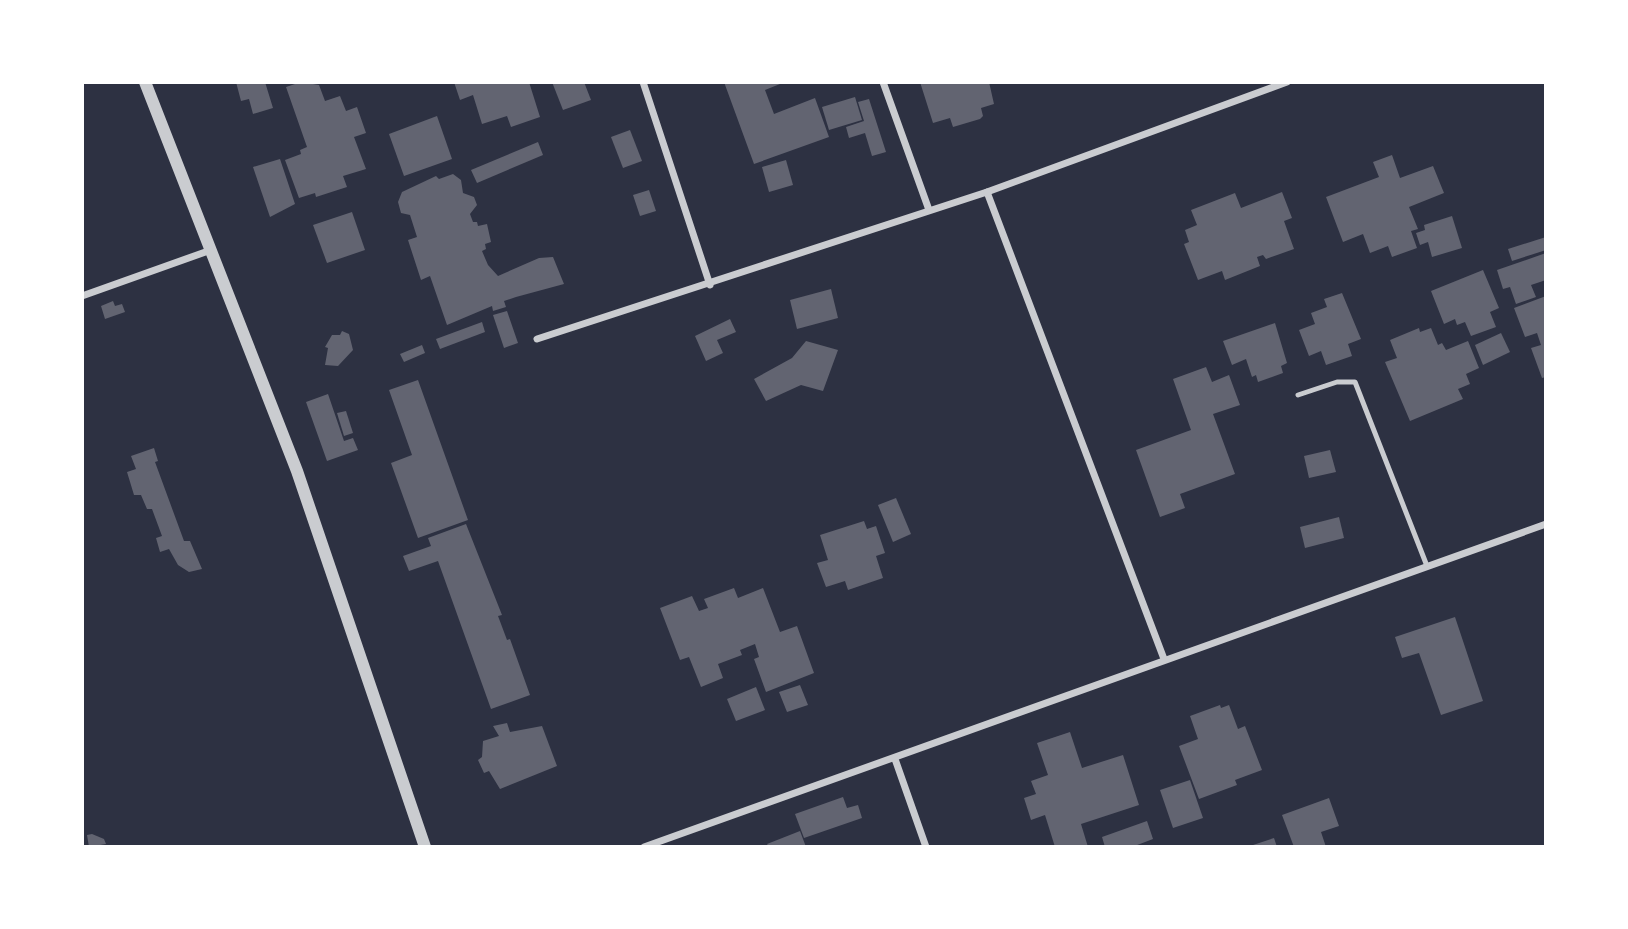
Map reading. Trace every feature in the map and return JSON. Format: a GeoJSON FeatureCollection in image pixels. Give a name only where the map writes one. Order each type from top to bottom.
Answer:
{"type":"FeatureCollection","features":[{"type":"Feature","properties":{"kind":"street"},"geometry":{"type":"LineString","coordinates":[[145,82],[297,471],[425,847]]}},
{"type":"Feature","properties":{"kind":"street"},"geometry":{"type":"LineString","coordinates":[[643,82],[710,285]]}},
{"type":"Feature","properties":{"kind":"street"},"geometry":{"type":"LineString","coordinates":[[883,82],[929,210]]}},
{"type":"Feature","properties":{"kind":"street"},"geometry":{"type":"LineString","coordinates":[[537,339],[710,285],[987,192],[1287,82]]}},
{"type":"Feature","properties":{"kind":"street"},"geometry":{"type":"LineString","coordinates":[[987,192],[1164,659]]}},
{"type":"Feature","properties":{"kind":"street"},"geometry":{"type":"LineString","coordinates":[[82,296],[211,250]]}},
{"type":"Feature","properties":{"kind":"street"},"geometry":{"type":"LineString","coordinates":[[644,847],[1546,524]]}},
{"type":"Feature","properties":{"kind":"street"},"geometry":{"type":"LineString","coordinates":[[895,759],[926,847]]}},
{"type":"Feature","properties":{"kind":"lane"},"geometry":{"type":"LineString","coordinates":[[1298,395],[1337,382],[1355,382],[1427,566]]}},
{"type":"Feature","properties":{"kind":"building"},"geometry":{"type":"Polygon","coordinates":[[[236,82],[265,82],[273,108],[253,114],[249,99],[241,101],[236,82]]]}},
{"type":"Feature","properties":{"kind":"building"},"geometry":{"type":"Polygon","coordinates":[[[301,82],[319,85],[325,101],[340,96],[346,111],[357,107],[366,133],[354,137],[366,169],[343,176],[347,187],[316,197],[315,193],[299,198],[285,160],[301,154],[300,150],[307,147],[286,87],[301,82]]]}},
{"type":"Feature","properties":{"kind":"building"},"geometry":{"type":"Polygon","coordinates":[[[454,82],[529,82],[540,117],[511,127],[507,116],[482,124],[473,95],[460,100],[454,82]]]}},
{"type":"Feature","properties":{"kind":"building"},"geometry":{"type":"Polygon","coordinates":[[[552,82],[584,82],[591,100],[563,110],[552,82]]]}},
{"type":"Feature","properties":{"kind":"building"},"geometry":{"type":"Polygon","coordinates":[[[724,82],[785,82],[765,90],[774,114],[815,98],[829,137],[754,164],[724,82]]]}},
{"type":"Feature","properties":{"kind":"building"},"geometry":{"type":"Polygon","coordinates":[[[920,82],[989,82],[994,104],[981,108],[983,116],[980,119],[953,127],[950,118],[933,123],[920,82]]]}},
{"type":"Feature","properties":{"kind":"building"},"geometry":{"type":"Polygon","coordinates":[[[855,97],[862,120],[829,130],[822,107],[855,97]]]}},
{"type":"Feature","properties":{"kind":"building"},"geometry":{"type":"Polygon","coordinates":[[[869,99],[886,152],[872,156],[865,133],[849,138],[846,127],[864,121],[858,102],[869,99]]]}},
{"type":"Feature","properties":{"kind":"building"},"geometry":{"type":"Polygon","coordinates":[[[437,116],[452,159],[404,176],[389,134],[437,116]]]}},
{"type":"Feature","properties":{"kind":"building"},"geometry":{"type":"Polygon","coordinates":[[[630,130],[642,161],[623,168],[611,137],[630,130]]]}},
{"type":"Feature","properties":{"kind":"building"},"geometry":{"type":"Polygon","coordinates":[[[538,142],[543,155],[477,183],[471,170],[538,142]]]}},
{"type":"Feature","properties":{"kind":"building"},"geometry":{"type":"Polygon","coordinates":[[[1392,155],[1400,178],[1433,166],[1444,193],[1409,207],[1418,229],[1411,231],[1417,248],[1392,257],[1388,246],[1370,253],[1363,234],[1343,242],[1326,197],[1379,177],[1373,162],[1392,155]]]}},
{"type":"Feature","properties":{"kind":"building"},"geometry":{"type":"Polygon","coordinates":[[[280,159],[295,204],[270,217],[253,167],[280,159]]]}},
{"type":"Feature","properties":{"kind":"building"},"geometry":{"type":"Polygon","coordinates":[[[786,160],[793,185],[769,192],[762,167],[786,160]]]}},
{"type":"Feature","properties":{"kind":"building"},"geometry":{"type":"Polygon","coordinates":[[[453,174],[461,180],[463,193],[474,197],[477,205],[470,214],[473,222],[477,222],[478,226],[487,224],[491,242],[485,244],[486,249],[482,251],[488,265],[498,276],[539,258],[553,257],[564,284],[504,301],[506,307],[493,311],[492,306],[447,325],[430,276],[421,280],[408,240],[417,237],[410,215],[401,213],[398,202],[402,192],[436,176],[439,179],[453,174]]]}},
{"type":"Feature","properties":{"kind":"building"},"geometry":{"type":"Polygon","coordinates":[[[649,190],[656,211],[640,216],[633,195],[649,190]]]}},
{"type":"Feature","properties":{"kind":"building"},"geometry":{"type":"Polygon","coordinates":[[[1282,192],[1292,218],[1284,221],[1294,249],[1266,259],[1263,255],[1257,257],[1260,266],[1225,280],[1222,271],[1198,280],[1184,244],[1189,242],[1185,230],[1197,225],[1191,210],[1235,193],[1241,208],[1282,192]]]}},
{"type":"Feature","properties":{"kind":"building"},"geometry":{"type":"Polygon","coordinates":[[[352,212],[365,250],[327,263],[313,225],[352,212]]]}},
{"type":"Feature","properties":{"kind":"building"},"geometry":{"type":"Polygon","coordinates":[[[1452,216],[1462,248],[1432,257],[1428,242],[1420,245],[1416,233],[1425,230],[1424,225],[1452,216]]]}},
{"type":"Feature","properties":{"kind":"building"},"geometry":{"type":"Polygon","coordinates":[[[1546,237],[1546,250],[1512,261],[1508,249],[1546,237]]]}},
{"type":"Feature","properties":{"kind":"building"},"geometry":{"type":"Polygon","coordinates":[[[1546,253],[1546,280],[1531,285],[1536,297],[1516,304],[1510,287],[1503,289],[1497,270],[1546,253]]]}},
{"type":"Feature","properties":{"kind":"building"},"geometry":{"type":"Polygon","coordinates":[[[1483,270],[1499,308],[1490,312],[1496,327],[1471,336],[1465,322],[1457,325],[1455,319],[1444,324],[1431,291],[1483,270]]]}},
{"type":"Feature","properties":{"kind":"building"},"geometry":{"type":"Polygon","coordinates":[[[831,289],[838,318],[797,329],[790,300],[831,289]]]}},
{"type":"Feature","properties":{"kind":"building"},"geometry":{"type":"Polygon","coordinates":[[[1342,293],[1361,339],[1348,344],[1352,356],[1326,365],[1321,351],[1309,356],[1299,330],[1315,324],[1311,313],[1327,307],[1324,299],[1342,293]]]}},
{"type":"Feature","properties":{"kind":"building"},"geometry":{"type":"Polygon","coordinates":[[[1546,296],[1546,377],[1542,378],[1531,348],[1541,345],[1537,333],[1525,337],[1514,308],[1546,296]]]}},
{"type":"Feature","properties":{"kind":"building"},"geometry":{"type":"Polygon","coordinates":[[[113,301],[115,306],[122,304],[125,312],[105,319],[101,306],[113,301]]]}},
{"type":"Feature","properties":{"kind":"building"},"geometry":{"type":"Polygon","coordinates":[[[507,311],[518,343],[504,348],[493,315],[507,311]]]}},
{"type":"Feature","properties":{"kind":"building"},"geometry":{"type":"Polygon","coordinates":[[[730,319],[736,332],[717,340],[723,353],[706,361],[695,336],[730,319]]]}},
{"type":"Feature","properties":{"kind":"building"},"geometry":{"type":"Polygon","coordinates":[[[482,322],[485,332],[440,349],[436,339],[482,322]]]}},
{"type":"Feature","properties":{"kind":"building"},"geometry":{"type":"Polygon","coordinates":[[[1275,323],[1287,363],[1281,366],[1283,373],[1258,382],[1256,375],[1252,377],[1246,359],[1232,365],[1223,341],[1275,323]]]}},
{"type":"Feature","properties":{"kind":"building"},"geometry":{"type":"Polygon","coordinates":[[[1419,328],[1420,332],[1431,328],[1438,345],[1442,343],[1446,350],[1468,341],[1479,368],[1466,374],[1470,384],[1458,389],[1463,399],[1410,421],[1385,362],[1397,358],[1390,340],[1419,328]]]}},
{"type":"Feature","properties":{"kind":"building"},"geometry":{"type":"Polygon","coordinates":[[[342,331],[349,334],[353,350],[338,366],[325,365],[328,348],[325,347],[332,335],[340,335],[342,331]]]}},
{"type":"Feature","properties":{"kind":"building"},"geometry":{"type":"Polygon","coordinates":[[[1501,333],[1510,352],[1483,365],[1475,345],[1501,333]]]}},
{"type":"Feature","properties":{"kind":"building"},"geometry":{"type":"Polygon","coordinates":[[[806,341],[838,350],[823,391],[801,385],[766,401],[754,379],[792,358],[806,341]]]}},
{"type":"Feature","properties":{"kind":"building"},"geometry":{"type":"Polygon","coordinates":[[[422,345],[425,353],[404,362],[400,354],[422,345]]]}},
{"type":"Feature","properties":{"kind":"building"},"geometry":{"type":"Polygon","coordinates":[[[1206,367],[1212,382],[1229,375],[1240,405],[1213,414],[1235,474],[1180,494],[1185,508],[1160,517],[1136,450],[1191,430],[1173,379],[1206,367]]]}},
{"type":"Feature","properties":{"kind":"building"},"geometry":{"type":"Polygon","coordinates":[[[418,380],[468,520],[418,538],[391,463],[412,455],[389,390],[418,380]]]}},
{"type":"Feature","properties":{"kind":"building"},"geometry":{"type":"Polygon","coordinates":[[[328,394],[344,441],[353,438],[358,450],[327,461],[306,402],[328,394]]]}},
{"type":"Feature","properties":{"kind":"building"},"geometry":{"type":"Polygon","coordinates":[[[346,411],[353,433],[344,436],[337,413],[346,411]]]}},
{"type":"Feature","properties":{"kind":"building"},"geometry":{"type":"Polygon","coordinates":[[[154,448],[158,461],[155,462],[184,541],[190,541],[202,569],[189,572],[178,565],[169,549],[160,552],[156,538],[162,536],[152,509],[147,509],[141,495],[134,495],[127,472],[136,469],[131,456],[154,448]]]}},
{"type":"Feature","properties":{"kind":"building"},"geometry":{"type":"Polygon","coordinates":[[[1330,450],[1336,472],[1309,478],[1304,456],[1330,450]]]}},
{"type":"Feature","properties":{"kind":"building"},"geometry":{"type":"Polygon","coordinates":[[[896,498],[911,534],[893,542],[878,505],[896,498]]]}},
{"type":"Feature","properties":{"kind":"building"},"geometry":{"type":"Polygon","coordinates":[[[1339,517],[1344,538],[1305,548],[1300,527],[1339,517]]]}},
{"type":"Feature","properties":{"kind":"building"},"geometry":{"type":"Polygon","coordinates":[[[864,521],[867,529],[876,526],[885,553],[876,556],[883,578],[848,590],[845,581],[826,587],[817,563],[828,560],[820,535],[864,521]]]}},
{"type":"Feature","properties":{"kind":"building"},"geometry":{"type":"Polygon","coordinates":[[[466,524],[502,615],[498,616],[507,640],[510,639],[530,695],[491,709],[438,561],[409,571],[403,556],[431,546],[428,538],[466,524]]]}},
{"type":"Feature","properties":{"kind":"building"},"geometry":{"type":"Polygon","coordinates":[[[734,588],[738,598],[763,588],[780,632],[797,626],[814,673],[766,692],[754,659],[759,657],[755,644],[740,650],[742,655],[718,664],[723,678],[701,687],[689,657],[680,660],[660,608],[692,596],[699,611],[708,608],[704,599],[734,588]]]}},
{"type":"Feature","properties":{"kind":"building"},"geometry":{"type":"Polygon","coordinates":[[[1455,617],[1483,701],[1441,715],[1419,653],[1402,658],[1395,637],[1455,617]]]}},
{"type":"Feature","properties":{"kind":"building"},"geometry":{"type":"Polygon","coordinates":[[[800,685],[808,705],[787,712],[779,692],[800,685]]]}},
{"type":"Feature","properties":{"kind":"building"},"geometry":{"type":"Polygon","coordinates":[[[756,687],[765,710],[736,721],[727,699],[756,687]]]}},
{"type":"Feature","properties":{"kind":"building"},"geometry":{"type":"Polygon","coordinates":[[[1220,705],[1221,708],[1229,705],[1238,729],[1245,726],[1262,770],[1235,780],[1237,785],[1199,799],[1179,746],[1198,739],[1190,716],[1220,705]]]}},
{"type":"Feature","properties":{"kind":"building"},"geometry":{"type":"Polygon","coordinates":[[[507,723],[510,732],[542,726],[557,766],[500,789],[489,771],[484,773],[478,760],[482,757],[483,741],[499,736],[493,726],[507,723]]]}},
{"type":"Feature","properties":{"kind":"building"},"geometry":{"type":"Polygon","coordinates":[[[1070,732],[1082,768],[1123,755],[1139,805],[1081,824],[1088,847],[1055,847],[1045,815],[1031,820],[1024,798],[1036,794],[1031,781],[1048,775],[1037,743],[1070,732]]]}},
{"type":"Feature","properties":{"kind":"building"},"geometry":{"type":"Polygon","coordinates":[[[1190,780],[1203,818],[1173,828],[1160,790],[1190,780]]]}},
{"type":"Feature","properties":{"kind":"building"},"geometry":{"type":"Polygon","coordinates":[[[843,797],[847,808],[858,805],[862,818],[804,838],[795,814],[843,797]]]}},
{"type":"Feature","properties":{"kind":"building"},"geometry":{"type":"Polygon","coordinates":[[[1329,798],[1339,826],[1321,832],[1326,847],[1294,847],[1282,815],[1329,798]]]}},
{"type":"Feature","properties":{"kind":"building"},"geometry":{"type":"Polygon","coordinates":[[[1147,821],[1153,839],[1132,847],[1105,847],[1102,837],[1147,821]]]}},
{"type":"Feature","properties":{"kind":"building"},"geometry":{"type":"Polygon","coordinates":[[[800,831],[806,847],[769,847],[767,844],[800,831]]]}},
{"type":"Feature","properties":{"kind":"building"},"geometry":{"type":"Polygon","coordinates":[[[92,834],[104,839],[106,844],[89,847],[87,835],[92,834]]]}},
{"type":"Feature","properties":{"kind":"building"},"geometry":{"type":"Polygon","coordinates":[[[1274,838],[1277,847],[1250,847],[1250,846],[1274,838]]]}}]}
